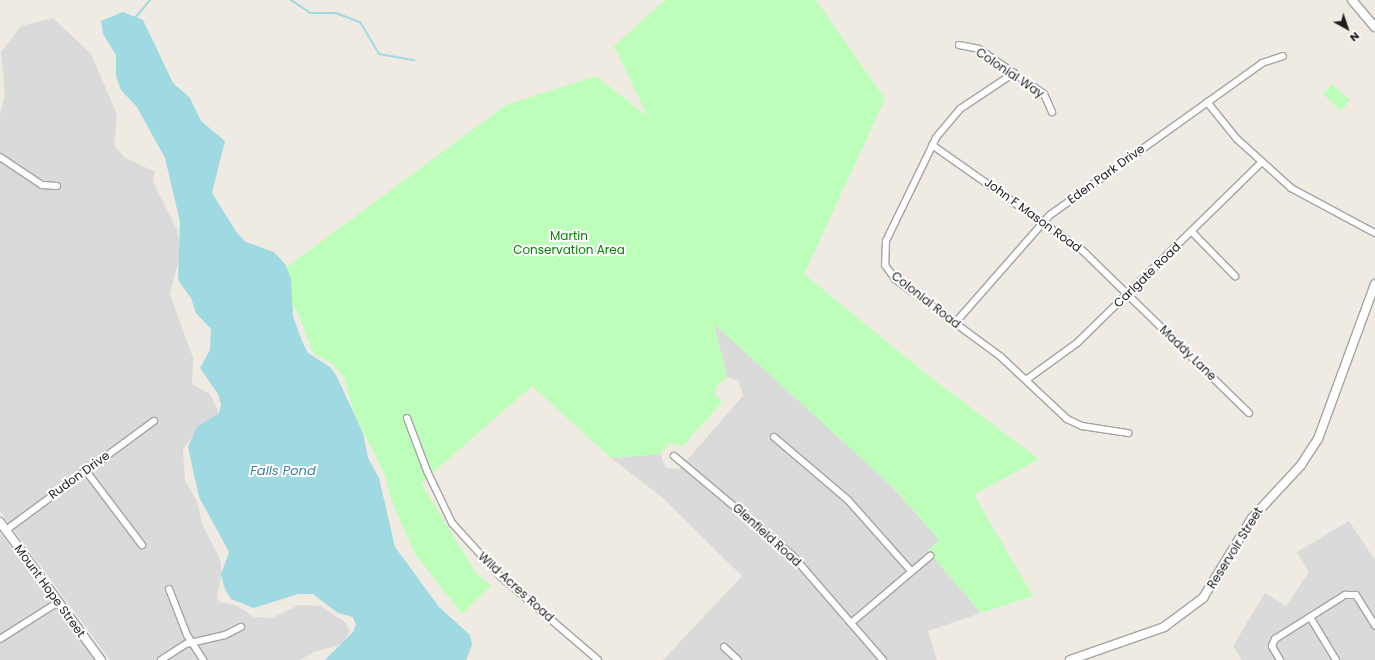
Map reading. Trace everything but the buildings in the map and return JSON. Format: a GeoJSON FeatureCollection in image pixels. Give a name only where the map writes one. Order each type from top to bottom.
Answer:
{"type":"FeatureCollection","features":[{"type":"Feature","properties":{"kind":"street"},"geometry":{"type":"LineString","coordinates":[[1352,0],[1375,27]]}},
{"type":"Feature","properties":{"kind":"street","name":"Colonial Way"},"geometry":{"type":"LineString","coordinates":[[959,45],[979,49],[1014,73],[1048,98],[1052,112]]}},
{"type":"Feature","properties":{"kind":"street","name":"Eden Park Drive"},"geometry":{"type":"LineString","coordinates":[[955,323],[1044,220],[1262,63],[1283,56]]}},
{"type":"Feature","properties":{"kind":"street","name":"Colonial Road"},"geometry":{"type":"LineString","coordinates":[[1014,73],[960,109],[932,145],[886,241],[883,254],[885,266],[895,279],[955,323],[1026,380],[1067,419],[1082,426],[1128,433]]}},
{"type":"Feature","properties":{"kind":"street"},"geometry":{"type":"LineString","coordinates":[[1207,102],[1261,163],[1305,198],[1375,233]]}},
{"type":"Feature","properties":{"kind":"street","name":"John F Mason Road"},"geometry":{"type":"LineString","coordinates":[[932,145],[1044,220],[1128,293]]}},
{"type":"Feature","properties":{"kind":"street"},"geometry":{"type":"LineString","coordinates":[[0,157],[42,185],[57,186]]}},
{"type":"Feature","properties":{"kind":"street","name":"Carlgate Road"},"geometry":{"type":"LineString","coordinates":[[1026,380],[1077,343],[1261,163]]}},
{"type":"Feature","properties":{"kind":"street"},"geometry":{"type":"LineString","coordinates":[[1192,232],[1235,276]]}},
{"type":"Feature","properties":{"kind":"street","name":"Reservoir Street"},"geometry":{"type":"LineString","coordinates":[[1070,660],[1164,628],[1203,598],[1252,518],[1301,465],[1318,439],[1375,284]]}},
{"type":"Feature","properties":{"kind":"street","name":"Maddy Lane"},"geometry":{"type":"LineString","coordinates":[[1128,293],[1249,413]]}},
{"type":"Feature","properties":{"kind":"street","name":"Wild Acres Road"},"geometry":{"type":"LineString","coordinates":[[407,418],[426,471],[457,528],[500,576],[598,660]]}},
{"type":"Feature","properties":{"kind":"street","name":"Rudon Drive"},"geometry":{"type":"LineString","coordinates":[[6,530],[154,421]]}},
{"type":"Feature","properties":{"kind":"street"},"geometry":{"type":"LineString","coordinates":[[774,437],[848,500],[911,571]]}},
{"type":"Feature","properties":{"kind":"street","name":"Glenfield Road"},"geometry":{"type":"LineString","coordinates":[[674,456],[792,555],[883,660]]}},
{"type":"Feature","properties":{"kind":"street"},"geometry":{"type":"LineString","coordinates":[[86,471],[142,545]]}},
{"type":"Feature","properties":{"kind":"street","name":"Mount Hope Street"},"geometry":{"type":"LineString","coordinates":[[0,522],[101,660]]}},
{"type":"Feature","properties":{"kind":"street"},"geometry":{"type":"LineString","coordinates":[[851,623],[930,556]]}},
{"type":"Feature","properties":{"kind":"street"},"geometry":{"type":"LineString","coordinates":[[169,589],[192,643],[203,660]]}},
{"type":"Feature","properties":{"kind":"street"},"geometry":{"type":"LineString","coordinates":[[1280,660],[1272,646],[1273,640],[1353,593],[1375,625]]}},
{"type":"Feature","properties":{"kind":"street"},"geometry":{"type":"LineString","coordinates":[[0,639],[58,602]]}},
{"type":"Feature","properties":{"kind":"street"},"geometry":{"type":"LineString","coordinates":[[1310,617],[1336,660]]}},
{"type":"Feature","properties":{"kind":"street"},"geometry":{"type":"LineString","coordinates":[[161,660],[192,643],[225,635],[241,627]]}},
{"type":"Feature","properties":{"kind":"street"},"geometry":{"type":"LineString","coordinates":[[724,647],[738,660]]}},
{"type":"Feature","properties":{"kind":"shaded area"},"geometry":{"type":"Polygon","coordinates":[[[53,18],[91,54],[117,115],[114,145],[124,157],[155,172],[153,182],[177,230],[181,251],[170,294],[193,358],[192,384],[210,394],[218,411],[217,418],[196,432],[183,449],[185,480],[197,501],[203,526],[220,559],[222,572],[217,597],[219,602],[236,605],[254,617],[272,618],[299,605],[320,606],[345,622],[350,631],[342,644],[314,652],[300,660],[110,660],[0,511],[0,116],[5,94],[1,52],[21,26],[53,18]]]}},
{"type":"Feature","properties":{"kind":"shaded area"},"geometry":{"type":"Polygon","coordinates":[[[714,324],[871,464],[940,540],[928,551],[981,613],[928,631],[937,660],[663,660],[742,576],[663,498],[611,458],[660,454],[666,468],[679,469],[743,396],[739,381],[727,377],[714,324]]]}},
{"type":"Feature","properties":{"kind":"shaded area"},"geometry":{"type":"Polygon","coordinates":[[[1349,521],[1375,560],[1375,660],[1242,660],[1233,646],[1265,593],[1286,606],[1309,572],[1297,552],[1349,521]]]}},
{"type":"Feature","properties":{"kind":"shaded area"},"geometry":{"type":"Polygon","coordinates":[[[0,532],[9,545],[95,660],[0,660],[0,532]]]}},
{"type":"Feature","properties":{"kind":"green space","name":"Martin Conservation Area"},"geometry":{"type":"Polygon","coordinates":[[[665,0],[816,0],[885,99],[804,274],[925,373],[1039,459],[974,495],[1033,596],[981,613],[928,551],[939,540],[897,491],[714,324],[727,377],[716,387],[716,396],[722,402],[683,446],[670,443],[660,454],[611,458],[532,386],[421,483],[476,573],[491,586],[462,614],[415,554],[392,502],[385,475],[355,415],[344,378],[333,364],[313,353],[299,316],[276,275],[506,105],[596,76],[648,117],[614,46],[665,0]]]}},
{"type":"Feature","properties":{"kind":"green space"},"geometry":{"type":"Polygon","coordinates":[[[1332,84],[1350,100],[1341,111],[1323,94],[1332,84]]]}},
{"type":"Feature","properties":{"kind":"water","name":"Falls Pond"},"geometry":{"type":"Polygon","coordinates":[[[123,12],[143,20],[173,83],[190,98],[201,121],[225,141],[212,193],[237,233],[246,242],[274,252],[285,264],[291,279],[293,316],[302,341],[308,353],[330,367],[336,375],[363,433],[368,458],[379,478],[395,547],[439,607],[470,635],[472,645],[466,660],[325,660],[353,632],[356,625],[353,617],[338,613],[313,594],[298,594],[254,608],[231,599],[225,589],[221,575],[229,552],[199,497],[188,447],[197,427],[219,413],[221,405],[218,394],[200,368],[210,350],[211,329],[196,313],[191,298],[178,280],[180,222],[165,158],[137,107],[121,90],[116,76],[116,55],[103,34],[101,21],[123,12]]]}},
{"type":"Feature","properties":{"kind":"waterway"},"geometry":{"type":"LineString","coordinates":[[135,18],[150,0]]}},
{"type":"Feature","properties":{"kind":"waterway"},"geometry":{"type":"LineString","coordinates":[[291,0],[310,13],[336,13],[360,22],[379,54],[414,60]]}}]}
